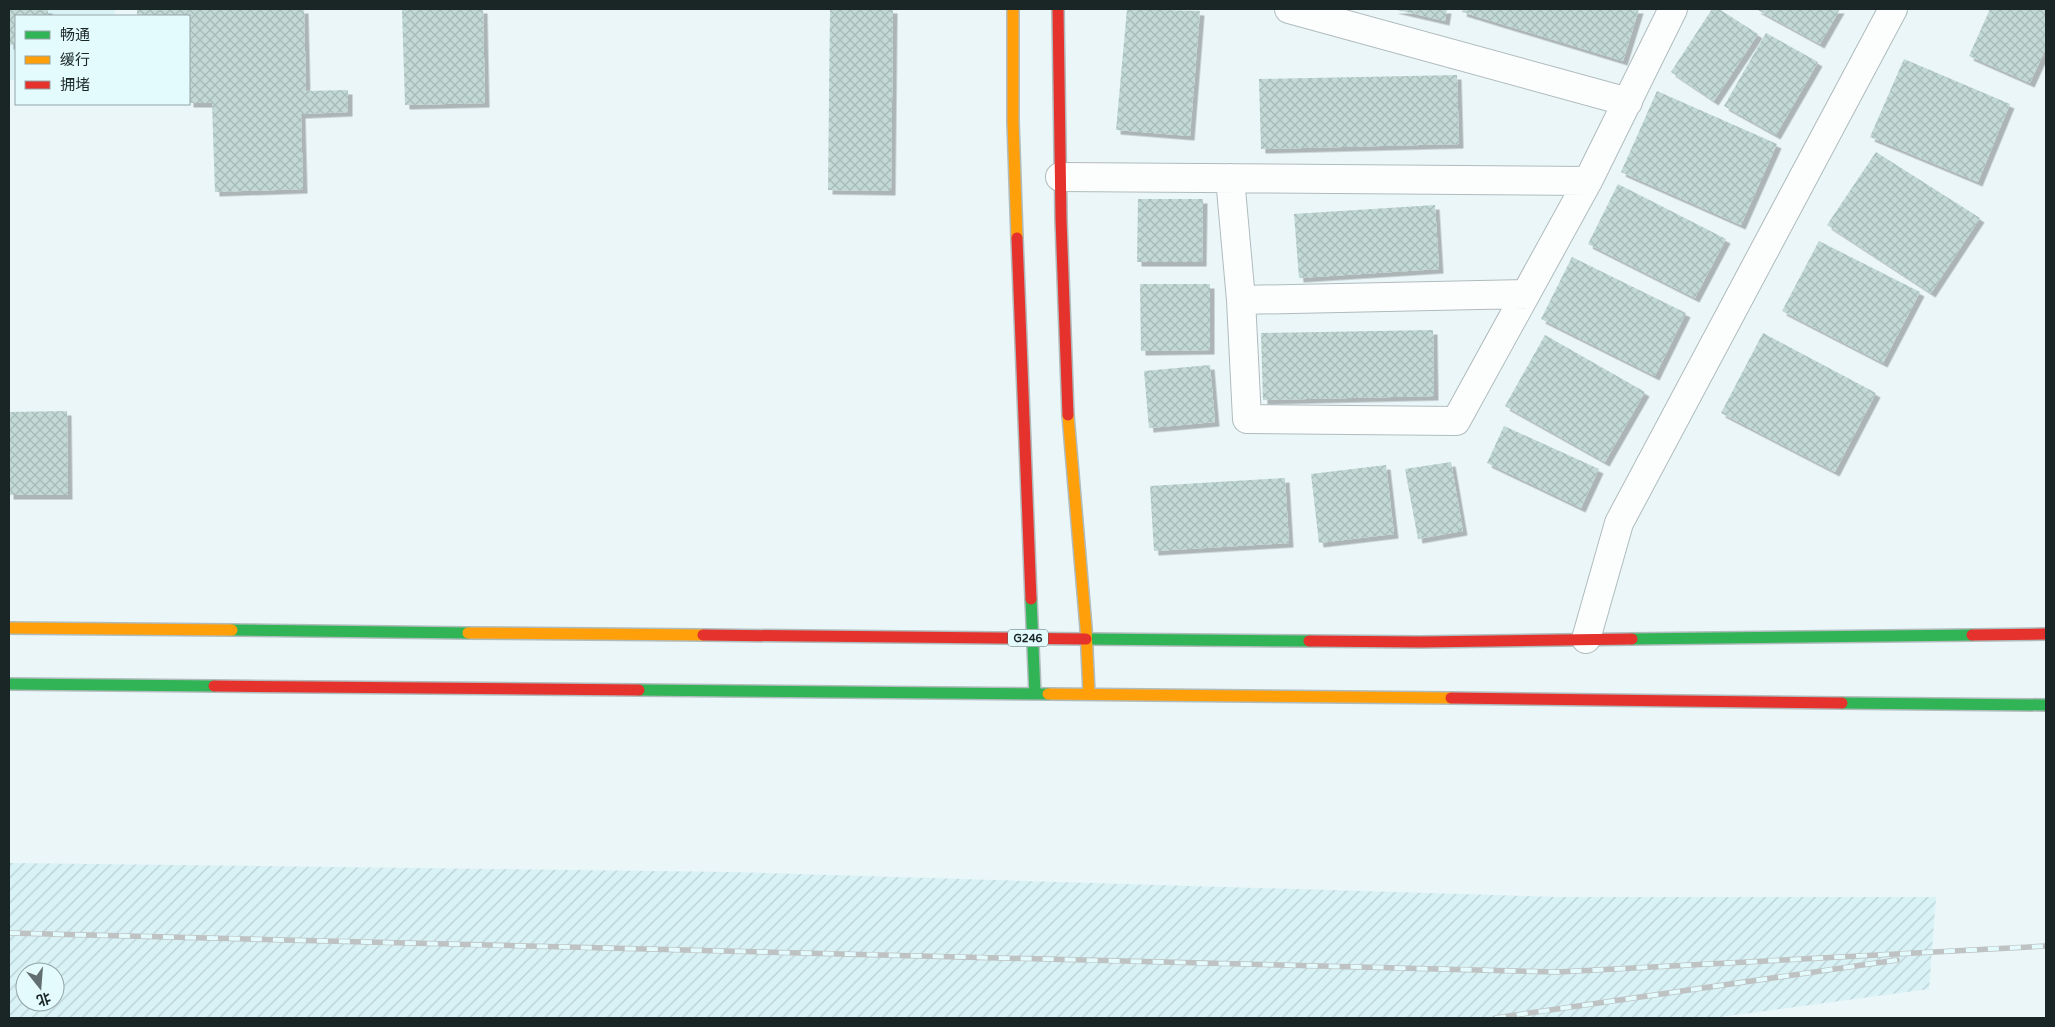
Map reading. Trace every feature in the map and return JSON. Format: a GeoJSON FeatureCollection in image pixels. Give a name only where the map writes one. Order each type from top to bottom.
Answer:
{"type":"FeatureCollection","features":[{"type":"Feature","properties":{"kind":"main road"},"geometry":{"type":"LineString","coordinates":[[1013,9],[1013,122],[1035,694]]}},
{"type":"Feature","properties":{"kind":"main road"},"geometry":{"type":"LineString","coordinates":[[1058,9],[1060,177],[1069,431],[1088,639],[1089,694]]}},
{"type":"Feature","properties":{"kind":"main road","name":"G246"},"geometry":{"type":"LineString","coordinates":[[9,628],[1421,642],[2046,634]]}},
{"type":"Feature","properties":{"kind":"main road"},"geometry":{"type":"LineString","coordinates":[[9,684],[2046,705]]}},
{"type":"Feature","properties":{"kind":"street"},"geometry":{"type":"LineString","coordinates":[[1289,9],[1628,102]]}},
{"type":"Feature","properties":{"kind":"street"},"geometry":{"type":"LineString","coordinates":[[1230,178],[1241,300],[1247,419],[1456,421],[1588,181],[1673,9]]}},
{"type":"Feature","properties":{"kind":"street"},"geometry":{"type":"LineString","coordinates":[[1586,640],[1619,523],[1894,9]]}},
{"type":"Feature","properties":{"kind":"street"},"geometry":{"type":"LineString","coordinates":[[1060,177],[1588,181]]}},
{"type":"Feature","properties":{"kind":"street"},"geometry":{"type":"LineString","coordinates":[[1241,300],[1526,294]]}},
{"type":"Feature","properties":{"kind":"shaded area"},"geometry":{"type":"Polygon","coordinates":[[[9,9],[115,9],[115,15],[15,15],[15,80],[9,80],[9,9]]]}},
{"type":"Feature","properties":{"kind":"shaded area"},"geometry":{"type":"Polygon","coordinates":[[[9,863],[730,872],[1555,897],[1936,897],[1929,989],[1713,1018],[9,1018],[9,863]]]}},
{"type":"Feature","properties":{"kind":"building"},"geometry":{"type":"Polygon","coordinates":[[[9,9],[48,9],[48,15],[15,15],[15,45],[9,45],[9,9]]]}},
{"type":"Feature","properties":{"kind":"building"},"geometry":{"type":"Polygon","coordinates":[[[137,9],[304,9],[306,91],[348,90],[348,112],[301,114],[303,189],[215,192],[212,103],[190,103],[190,15],[137,15],[137,9]]]}},
{"type":"Feature","properties":{"kind":"building"},"geometry":{"type":"Polygon","coordinates":[[[402,9],[483,9],[485,103],[405,105],[402,9]]]}},
{"type":"Feature","properties":{"kind":"building"},"geometry":{"type":"Polygon","coordinates":[[[830,9],[893,9],[891,191],[828,190],[830,9]]]}},
{"type":"Feature","properties":{"kind":"building"},"geometry":{"type":"Polygon","coordinates":[[[1127,9],[1200,11],[1190,136],[1116,130],[1127,9]]]}},
{"type":"Feature","properties":{"kind":"building"},"geometry":{"type":"Polygon","coordinates":[[[1393,9],[1447,9],[1445,21],[1393,9]]]}},
{"type":"Feature","properties":{"kind":"building"},"geometry":{"type":"Polygon","coordinates":[[[1463,9],[1639,9],[1623,61],[1462,12],[1463,9]]]}},
{"type":"Feature","properties":{"kind":"building"},"geometry":{"type":"Polygon","coordinates":[[[1712,9],[1719,9],[1758,34],[1714,101],[1671,72],[1712,9]]]}},
{"type":"Feature","properties":{"kind":"building"},"geometry":{"type":"Polygon","coordinates":[[[1756,9],[1840,9],[1820,44],[1756,9]]]}},
{"type":"Feature","properties":{"kind":"building"},"geometry":{"type":"Polygon","coordinates":[[[1990,9],[2046,9],[2046,48],[2030,83],[1969,56],[1990,9]]]}},
{"type":"Feature","properties":{"kind":"building"},"geometry":{"type":"Polygon","coordinates":[[[1766,33],[1818,62],[1776,135],[1724,106],[1766,33]]]}},
{"type":"Feature","properties":{"kind":"building"},"geometry":{"type":"Polygon","coordinates":[[[1904,59],[2010,104],[1978,182],[1870,137],[1904,59]]]}},
{"type":"Feature","properties":{"kind":"building"},"geometry":{"type":"Polygon","coordinates":[[[1457,75],[1459,144],[1261,149],[1259,79],[1457,75]]]}},
{"type":"Feature","properties":{"kind":"building"},"geometry":{"type":"Polygon","coordinates":[[[1657,91],[1777,144],[1741,225],[1621,172],[1657,91]]]}},
{"type":"Feature","properties":{"kind":"building"},"geometry":{"type":"Polygon","coordinates":[[[1876,152],[1980,218],[1931,293],[1827,225],[1876,152]]]}},
{"type":"Feature","properties":{"kind":"building"},"geometry":{"type":"Polygon","coordinates":[[[1618,184],[1726,239],[1695,298],[1588,244],[1618,184]]]}},
{"type":"Feature","properties":{"kind":"building"},"geometry":{"type":"Polygon","coordinates":[[[1138,199],[1203,199],[1202,262],[1137,262],[1138,199]]]}},
{"type":"Feature","properties":{"kind":"building"},"geometry":{"type":"Polygon","coordinates":[[[1435,205],[1439,269],[1299,278],[1294,214],[1435,205]]]}},
{"type":"Feature","properties":{"kind":"building"},"geometry":{"type":"Polygon","coordinates":[[[1819,241],[1920,292],[1883,363],[1782,311],[1819,241]]]}},
{"type":"Feature","properties":{"kind":"building"},"geometry":{"type":"Polygon","coordinates":[[[1572,257],[1686,313],[1655,376],[1541,319],[1572,257]]]}},
{"type":"Feature","properties":{"kind":"building"},"geometry":{"type":"Polygon","coordinates":[[[1140,284],[1210,284],[1210,350],[1141,351],[1140,284]]]}},
{"type":"Feature","properties":{"kind":"building"},"geometry":{"type":"Polygon","coordinates":[[[1433,330],[1434,396],[1263,400],[1261,333],[1433,330]]]}},
{"type":"Feature","properties":{"kind":"building"},"geometry":{"type":"Polygon","coordinates":[[[1763,333],[1876,393],[1835,472],[1721,413],[1763,333]]]}},
{"type":"Feature","properties":{"kind":"building"},"geometry":{"type":"Polygon","coordinates":[[[1545,335],[1645,392],[1605,462],[1505,406],[1545,335]]]}},
{"type":"Feature","properties":{"kind":"building"},"geometry":{"type":"Polygon","coordinates":[[[1210,365],[1215,422],[1149,428],[1144,371],[1210,365]]]}},
{"type":"Feature","properties":{"kind":"building"},"geometry":{"type":"Polygon","coordinates":[[[67,411],[68,495],[9,495],[9,412],[67,411]]]}},
{"type":"Feature","properties":{"kind":"building"},"geometry":{"type":"Polygon","coordinates":[[[1504,426],[1599,469],[1581,508],[1487,463],[1504,426]]]}},
{"type":"Feature","properties":{"kind":"building"},"geometry":{"type":"Polygon","coordinates":[[[1451,462],[1463,531],[1418,539],[1405,469],[1451,462]]]}},
{"type":"Feature","properties":{"kind":"building"},"geometry":{"type":"Polygon","coordinates":[[[1386,465],[1394,534],[1319,543],[1311,474],[1386,465]]]}},
{"type":"Feature","properties":{"kind":"building"},"geometry":{"type":"Polygon","coordinates":[[[1285,478],[1289,543],[1154,551],[1150,486],[1285,478]]]}},
{"type":"Feature","properties":{"kind":"railway"},"geometry":{"type":"LineString","coordinates":[[9,933],[1558,972],[2046,946]]}},
{"type":"Feature","properties":{"kind":"railway"},"geometry":{"type":"LineString","coordinates":[[1495,1018],[1897,960]]}},
{"type":"Feature","properties":{"kind":"traffic: fast"},"geometry":{"type":"LineString","coordinates":[[1031,599],[1035,694]]}},
{"type":"Feature","properties":{"kind":"traffic: fast"},"geometry":{"type":"LineString","coordinates":[[232,630],[468,633]]}},
{"type":"Feature","properties":{"kind":"traffic: fast"},"geometry":{"type":"LineString","coordinates":[[1632,639],[1972,635]]}},
{"type":"Feature","properties":{"kind":"traffic: fast"},"geometry":{"type":"LineString","coordinates":[[1086,639],[1309,641]]}},
{"type":"Feature","properties":{"kind":"traffic: fast"},"geometry":{"type":"LineString","coordinates":[[9,684],[214,686]]}},
{"type":"Feature","properties":{"kind":"traffic: fast"},"geometry":{"type":"LineString","coordinates":[[639,690],[1048,694]]}},
{"type":"Feature","properties":{"kind":"traffic: fast"},"geometry":{"type":"LineString","coordinates":[[1842,703],[2046,705]]}},
{"type":"Feature","properties":{"kind":"traffic: slow"},"geometry":{"type":"LineString","coordinates":[[1013,9],[1013,122],[1017,238]]}},
{"type":"Feature","properties":{"kind":"traffic: slow"},"geometry":{"type":"LineString","coordinates":[[1068,415],[1086,628],[1089,694]]}},
{"type":"Feature","properties":{"kind":"traffic: slow"},"geometry":{"type":"LineString","coordinates":[[9,628],[232,630]]}},
{"type":"Feature","properties":{"kind":"traffic: slow"},"geometry":{"type":"LineString","coordinates":[[468,633],[703,635]]}},
{"type":"Feature","properties":{"kind":"traffic: slow"},"geometry":{"type":"LineString","coordinates":[[1048,694],[1451,698]]}},
{"type":"Feature","properties":{"kind":"traffic: jam"},"geometry":{"type":"LineString","coordinates":[[1058,9],[1061,219],[1068,415]]}},
{"type":"Feature","properties":{"kind":"traffic: jam"},"geometry":{"type":"LineString","coordinates":[[1017,238],[1031,599]]}},
{"type":"Feature","properties":{"kind":"traffic: jam"},"geometry":{"type":"LineString","coordinates":[[1972,635],[2046,634]]}},
{"type":"Feature","properties":{"kind":"traffic: jam"},"geometry":{"type":"LineString","coordinates":[[703,635],[1086,639]]}},
{"type":"Feature","properties":{"kind":"traffic: jam"},"geometry":{"type":"LineString","coordinates":[[1309,641],[1421,642],[1632,639]]}},
{"type":"Feature","properties":{"kind":"traffic: jam"},"geometry":{"type":"LineString","coordinates":[[214,686],[639,690]]}},
{"type":"Feature","properties":{"kind":"traffic: jam"},"geometry":{"type":"LineString","coordinates":[[1451,698],[1842,703]]}}]}
